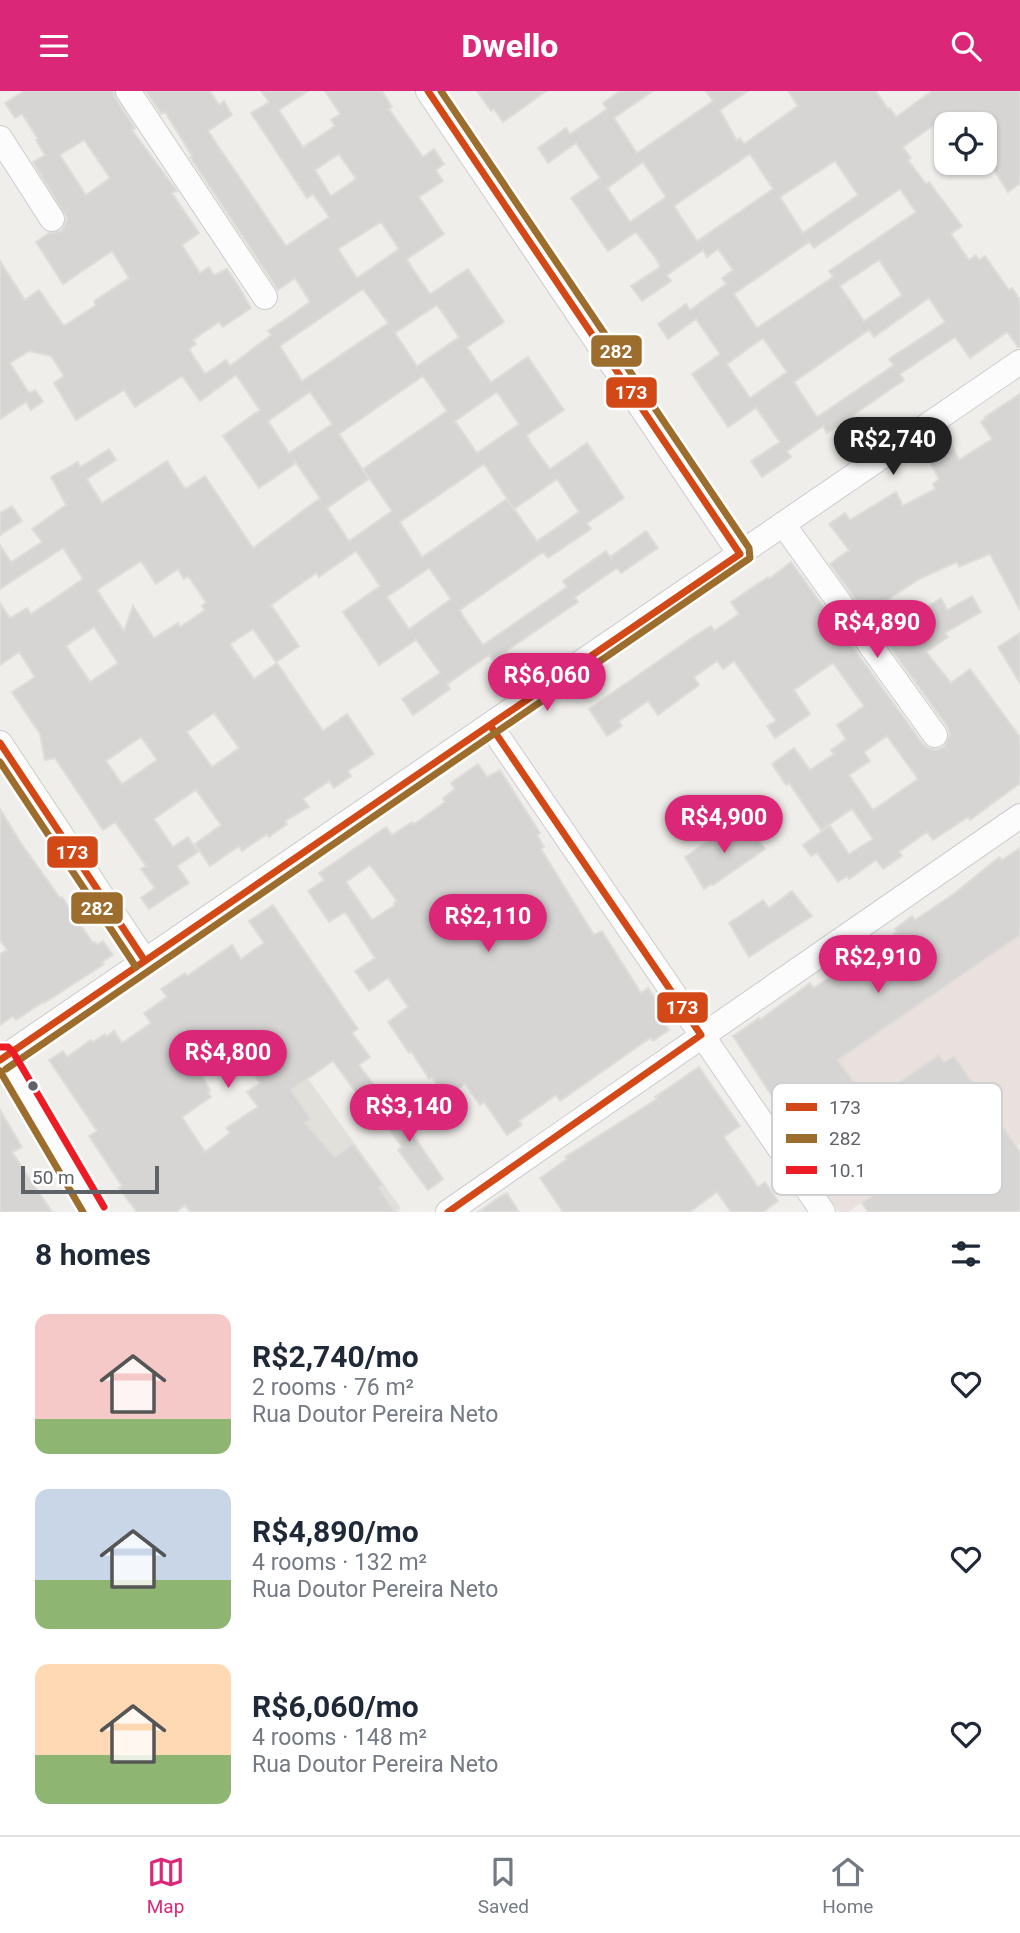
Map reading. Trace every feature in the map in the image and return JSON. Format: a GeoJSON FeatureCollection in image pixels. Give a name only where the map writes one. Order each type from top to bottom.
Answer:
{"type":"FeatureCollection","features":[{"type":"Feature","properties":{"kind":"street"},"geometry":{"type":"LineString","coordinates":[[128,91],[265,297]]}},
{"type":"Feature","properties":{"kind":"street"},"geometry":{"type":"LineString","coordinates":[[428,91],[740,554]]}},
{"type":"Feature","properties":{"kind":"street"},"geometry":{"type":"LineString","coordinates":[[0,138],[52,219]]}},
{"type":"Feature","properties":{"kind":"street"},"geometry":{"type":"LineString","coordinates":[[95,1212],[2,1059],[1020,362]]}},
{"type":"Feature","properties":{"kind":"street"},"geometry":{"type":"LineString","coordinates":[[783,524],[935,735]]}},
{"type":"Feature","properties":{"kind":"street"},"geometry":{"type":"LineString","coordinates":[[490,725],[772,1138]]}},
{"type":"Feature","properties":{"kind":"street"},"geometry":{"type":"LineString","coordinates":[[0,743],[145,961]]}},
{"type":"Feature","properties":{"kind":"street"},"geometry":{"type":"LineString","coordinates":[[448,1212],[1020,816]]}},
{"type":"Feature","properties":{"kind":"street"},"geometry":{"type":"LineString","coordinates":[[811,1195],[823,1212]]}},
{"type":"Feature","properties":{"kind":"shaded area"},"geometry":{"type":"Polygon","coordinates":[[[1020,935],[1020,1144],[1002,1156],[1002,1083],[854,1083],[838,1060],[1020,935]]]}},
{"type":"Feature","properties":{"kind":"shaded area"},"geometry":{"type":"Polygon","coordinates":[[[308,1079],[401,1208],[397,1212],[365,1212],[281,1097],[308,1079]]]}},
{"type":"Feature","properties":{"kind":"shaded area"},"geometry":{"type":"Polygon","coordinates":[[[827,1195],[873,1195],[848,1212],[839,1212],[827,1195]]]}},
{"type":"Feature","properties":{"kind":"shaded area"},"geometry":{"type":"Polygon","coordinates":[[[933,1195],[946,1195],[937,1201],[933,1195]]]}},
{"type":"Feature","properties":{"kind":"building"},"geometry":{"type":"Polygon","coordinates":[[[24,91],[113,91],[135,128],[132,130],[177,191],[172,193],[199,233],[182,245],[200,273],[209,267],[214,275],[227,269],[251,308],[223,327],[219,322],[193,340],[196,344],[189,349],[205,374],[226,360],[230,366],[271,335],[268,331],[310,302],[295,278],[278,290],[190,157],[192,156],[165,112],[161,114],[146,91],[210,91],[219,105],[224,101],[232,115],[208,131],[286,246],[329,217],[313,194],[307,198],[251,113],[269,102],[261,91],[308,91],[279,110],[303,147],[335,126],[331,120],[340,114],[325,91],[382,91],[392,107],[389,109],[423,157],[434,149],[444,164],[436,170],[443,181],[419,197],[444,234],[407,259],[411,266],[430,294],[468,269],[504,322],[467,347],[479,365],[491,382],[528,357],[564,410],[527,435],[530,442],[550,469],[587,443],[624,498],[587,523],[591,529],[548,558],[543,552],[460,610],[463,616],[483,645],[567,587],[563,581],[606,551],[610,557],[646,531],[658,548],[621,573],[617,568],[575,597],[578,602],[493,660],[489,655],[447,684],[450,689],[413,715],[402,699],[440,673],[415,638],[416,640],[379,665],[343,612],[380,586],[356,551],[319,577],[316,573],[271,605],[299,646],[276,662],[253,629],[230,644],[254,679],[277,663],[323,731],[347,714],[374,754],[348,771],[351,776],[334,788],[329,781],[303,799],[309,807],[285,821],[287,824],[269,837],[267,834],[242,851],[239,846],[210,866],[195,844],[221,825],[196,790],[154,819],[173,847],[188,837],[198,852],[177,866],[189,883],[149,909],[141,898],[155,888],[141,869],[146,866],[115,822],[103,830],[55,758],[45,760],[40,734],[12,692],[35,677],[19,652],[0,665],[0,603],[10,618],[27,608],[31,614],[83,579],[63,548],[0,589],[0,545],[11,562],[42,542],[32,529],[66,505],[51,477],[78,462],[80,467],[109,449],[116,460],[87,479],[102,503],[167,461],[185,489],[205,476],[253,548],[320,498],[294,460],[296,463],[259,488],[223,436],[260,410],[236,375],[200,401],[182,376],[135,407],[124,390],[76,420],[54,383],[64,376],[51,356],[29,351],[10,363],[29,393],[35,390],[43,401],[31,410],[26,402],[0,419],[0,261],[25,300],[39,290],[64,326],[96,305],[94,301],[129,278],[112,251],[63,284],[36,242],[49,233],[61,231],[67,218],[33,162],[45,155],[36,140],[38,139],[22,114],[15,118],[5,103],[24,91]],[[84,140],[60,155],[86,195],[110,178],[84,140]],[[339,154],[315,170],[331,196],[356,179],[339,154]],[[381,222],[338,249],[357,278],[399,249],[381,222]],[[363,289],[280,346],[302,381],[388,323],[363,289]],[[437,305],[395,333],[417,366],[459,337],[437,305]],[[423,376],[339,434],[369,479],[327,508],[349,541],[392,511],[363,469],[447,411],[423,376]],[[310,392],[268,421],[289,453],[332,424],[310,392]],[[497,392],[455,421],[477,453],[519,424],[497,392]],[[484,464],[400,522],[422,557],[507,499],[512,506],[484,464]],[[557,479],[514,509],[537,541],[579,512],[557,479]],[[141,561],[97,590],[124,631],[133,606],[154,638],[178,623],[180,627],[205,610],[202,606],[206,602],[188,576],[184,579],[178,569],[156,584],[141,561]],[[429,568],[387,597],[409,629],[451,599],[429,568]],[[94,627],[66,646],[90,682],[118,663],[94,627]],[[214,713],[187,732],[212,767],[239,748],[214,713]],[[141,737],[106,761],[122,784],[157,760],[141,737]]]}},
{"type":"Feature","properties":{"kind":"building"},"geometry":{"type":"Polygon","coordinates":[[[477,91],[546,91],[503,122],[494,109],[491,111],[477,91]]]}},
{"type":"Feature","properties":{"kind":"building"},"geometry":{"type":"Polygon","coordinates":[[[620,91],[653,91],[614,118],[637,153],[713,101],[706,91],[748,91],[720,110],[737,141],[740,138],[744,144],[798,106],[788,91],[876,91],[896,117],[932,91],[1020,91],[1020,183],[1008,192],[997,175],[997,112],[934,112],[934,125],[903,147],[911,158],[908,160],[926,184],[929,182],[962,226],[951,234],[969,260],[976,255],[979,260],[985,256],[1009,290],[1012,288],[1020,300],[1020,347],[1007,332],[970,358],[955,337],[900,374],[904,380],[827,433],[823,426],[787,451],[791,457],[762,477],[751,461],[780,442],[756,408],[728,427],[717,411],[692,374],[720,354],[696,319],[668,339],[658,324],[686,304],[690,310],[726,284],[722,278],[733,270],[718,249],[707,257],[703,250],[667,275],[671,281],[642,301],[631,286],[660,267],[657,260],[636,232],[608,251],[571,198],[600,178],[576,143],[548,163],[538,148],[566,128],[570,134],[607,109],[603,103],[620,91]],[[750,154],[674,206],[697,241],[773,189],[750,154]],[[835,161],[780,197],[803,233],[858,195],[835,161]],[[643,162],[607,188],[630,222],[666,197],[643,162]],[[900,189],[814,248],[807,239],[809,242],[734,294],[757,328],[833,277],[829,271],[916,212],[900,189]],[[879,260],[840,286],[864,321],[902,295],[879,260]],[[929,298],[874,337],[869,330],[794,382],[817,417],[894,365],[889,359],[945,322],[929,298]],[[763,338],[727,364],[750,398],[787,372],[763,338]]]}},
{"type":"Feature","properties":{"kind":"building"},"geometry":{"type":"Polygon","coordinates":[[[1020,394],[1020,610],[990,554],[959,567],[957,562],[921,578],[887,600],[904,622],[941,598],[947,610],[972,596],[981,612],[945,633],[948,637],[926,652],[951,683],[970,669],[1020,737],[1020,783],[970,820],[968,817],[933,840],[927,832],[899,852],[902,856],[883,869],[876,860],[849,879],[847,876],[838,882],[817,853],[811,856],[803,845],[830,826],[849,854],[873,839],[852,809],[821,830],[789,783],[786,785],[772,764],[794,748],[810,770],[834,754],[831,750],[846,739],[837,725],[864,706],[833,663],[794,690],[810,714],[775,738],[767,726],[776,721],[734,661],[723,669],[717,661],[694,677],[699,685],[658,715],[648,701],[619,721],[622,726],[607,736],[589,709],[693,637],[711,626],[714,631],[739,614],[731,602],[791,562],[923,744],[936,750],[944,747],[950,734],[947,726],[830,564],[849,550],[829,524],[845,513],[850,520],[896,492],[903,506],[935,489],[933,484],[939,479],[927,457],[950,442],[959,460],[992,439],[981,422],[1020,394]],[[887,736],[864,752],[870,761],[849,775],[873,810],[918,779],[887,736]]]}},
{"type":"Feature","properties":{"kind":"building"},"geometry":{"type":"Polygon","coordinates":[[[12,506],[22,521],[0,535],[0,513],[12,506]]]}},
{"type":"Feature","properties":{"kind":"building"},"geometry":{"type":"Polygon","coordinates":[[[1020,633],[1020,683],[998,647],[1020,633]]]}},
{"type":"Feature","properties":{"kind":"building"},"geometry":{"type":"Polygon","coordinates":[[[478,764],[487,777],[500,770],[540,833],[537,835],[544,847],[541,849],[594,935],[602,931],[641,993],[648,988],[661,1006],[655,1010],[669,1030],[653,1041],[650,1038],[560,1101],[556,1095],[519,1121],[522,1125],[507,1135],[484,1102],[480,1105],[465,1084],[445,1097],[432,1077],[429,1079],[388,1022],[408,1007],[388,978],[369,991],[355,971],[375,958],[345,912],[329,922],[308,891],[324,880],[319,873],[386,827],[392,835],[412,822],[414,824],[445,802],[443,798],[455,789],[451,783],[478,764]],[[370,865],[346,882],[372,920],[397,901],[370,865]]]}},
{"type":"Feature","properties":{"kind":"building"},"geometry":{"type":"Polygon","coordinates":[[[0,809],[21,843],[93,943],[97,945],[103,941],[113,955],[102,962],[104,964],[44,1003],[16,1020],[13,1016],[0,1025],[0,954],[7,950],[0,940],[0,809]]]}},
{"type":"Feature","properties":{"kind":"building"},"geometry":{"type":"Polygon","coordinates":[[[747,823],[765,849],[704,889],[685,857],[719,830],[725,838],[747,823]]]}},
{"type":"Feature","properties":{"kind":"building"},"geometry":{"type":"Polygon","coordinates":[[[1020,848],[1020,935],[838,1060],[854,1083],[772,1083],[772,1096],[733,1036],[759,1018],[760,1020],[810,983],[813,988],[848,966],[897,932],[895,929],[912,916],[915,920],[955,893],[999,857],[1002,860],[1020,848]]]}},
{"type":"Feature","properties":{"kind":"building"},"geometry":{"type":"Polygon","coordinates":[[[792,891],[812,916],[749,957],[729,923],[763,900],[769,908],[792,891]]]}},
{"type":"Feature","properties":{"kind":"building"},"geometry":{"type":"Polygon","coordinates":[[[273,905],[358,1029],[352,1033],[370,1057],[359,1065],[373,1084],[358,1095],[333,1061],[291,1090],[311,1119],[305,1123],[335,1157],[353,1144],[383,1185],[379,1188],[395,1212],[190,1212],[185,1205],[176,1212],[137,1212],[119,1188],[122,1186],[89,1136],[97,1131],[49,1060],[63,1051],[67,1057],[91,1040],[93,1042],[105,1034],[106,1037],[114,1031],[122,1043],[151,1023],[144,1013],[167,997],[161,989],[185,973],[187,976],[232,945],[241,959],[264,943],[249,921],[273,905]],[[233,1043],[197,1067],[211,1097],[182,1117],[205,1152],[230,1133],[226,1128],[258,1107],[247,1092],[260,1083],[233,1043]]]}},
{"type":"Feature","properties":{"kind":"building"},"geometry":{"type":"Polygon","coordinates":[[[939,1055],[944,1062],[954,1056],[973,1083],[898,1083],[939,1055]]]}},
{"type":"Feature","properties":{"kind":"building"},"geometry":{"type":"Polygon","coordinates":[[[699,1067],[740,1126],[724,1137],[758,1187],[765,1182],[778,1201],[763,1212],[731,1212],[717,1192],[690,1212],[563,1212],[540,1178],[567,1159],[565,1157],[657,1099],[655,1097],[699,1067]]]}},
{"type":"Feature","properties":{"kind":"building"},"geometry":{"type":"Polygon","coordinates":[[[387,1096],[443,1179],[428,1190],[398,1150],[402,1147],[373,1106],[387,1096]]]}},
{"type":"Feature","properties":{"kind":"building"},"geometry":{"type":"Polygon","coordinates":[[[0,1110],[22,1147],[12,1152],[52,1212],[0,1212],[0,1110]]]}},
{"type":"Feature","properties":{"kind":"building"},"geometry":{"type":"Polygon","coordinates":[[[1002,1126],[1020,1152],[1020,1212],[868,1212],[862,1203],[873,1195],[1002,1195],[1002,1126]]]}},
{"type":"Feature","properties":{"kind":"building"},"geometry":{"type":"Polygon","coordinates":[[[507,1193],[519,1212],[478,1212],[499,1197],[507,1193]]]}},
{"type":"Feature","properties":{"kind":"transit line","name":"173"},"geometry":{"type":"LineString","coordinates":[[0,1060],[740,554],[428,91]]}},
{"type":"Feature","properties":{"kind":"transit line","name":"282"},"geometry":{"type":"LineString","coordinates":[[6,1069],[750,558],[749,548],[441,91]]}},
{"type":"Feature","properties":{"kind":"transit line","name":"173"},"geometry":{"type":"LineString","coordinates":[[448,1212],[701,1035],[490,725]]}},
{"type":"Feature","properties":{"kind":"transit line","name":"173"},"geometry":{"type":"LineString","coordinates":[[0,743],[145,961]]}},
{"type":"Feature","properties":{"kind":"transit line","name":"282"},"geometry":{"type":"LineString","coordinates":[[0,762],[136,967]]}},
{"type":"Feature","properties":{"kind":"transit line","name":"10.1"},"geometry":{"type":"LineString","coordinates":[[0,1047],[8,1047],[13,1052],[104,1207]]}},
{"type":"Feature","properties":{"kind":"transit line","name":"282"},"geometry":{"type":"LineString","coordinates":[[0,1071],[83,1212]]}}]}
